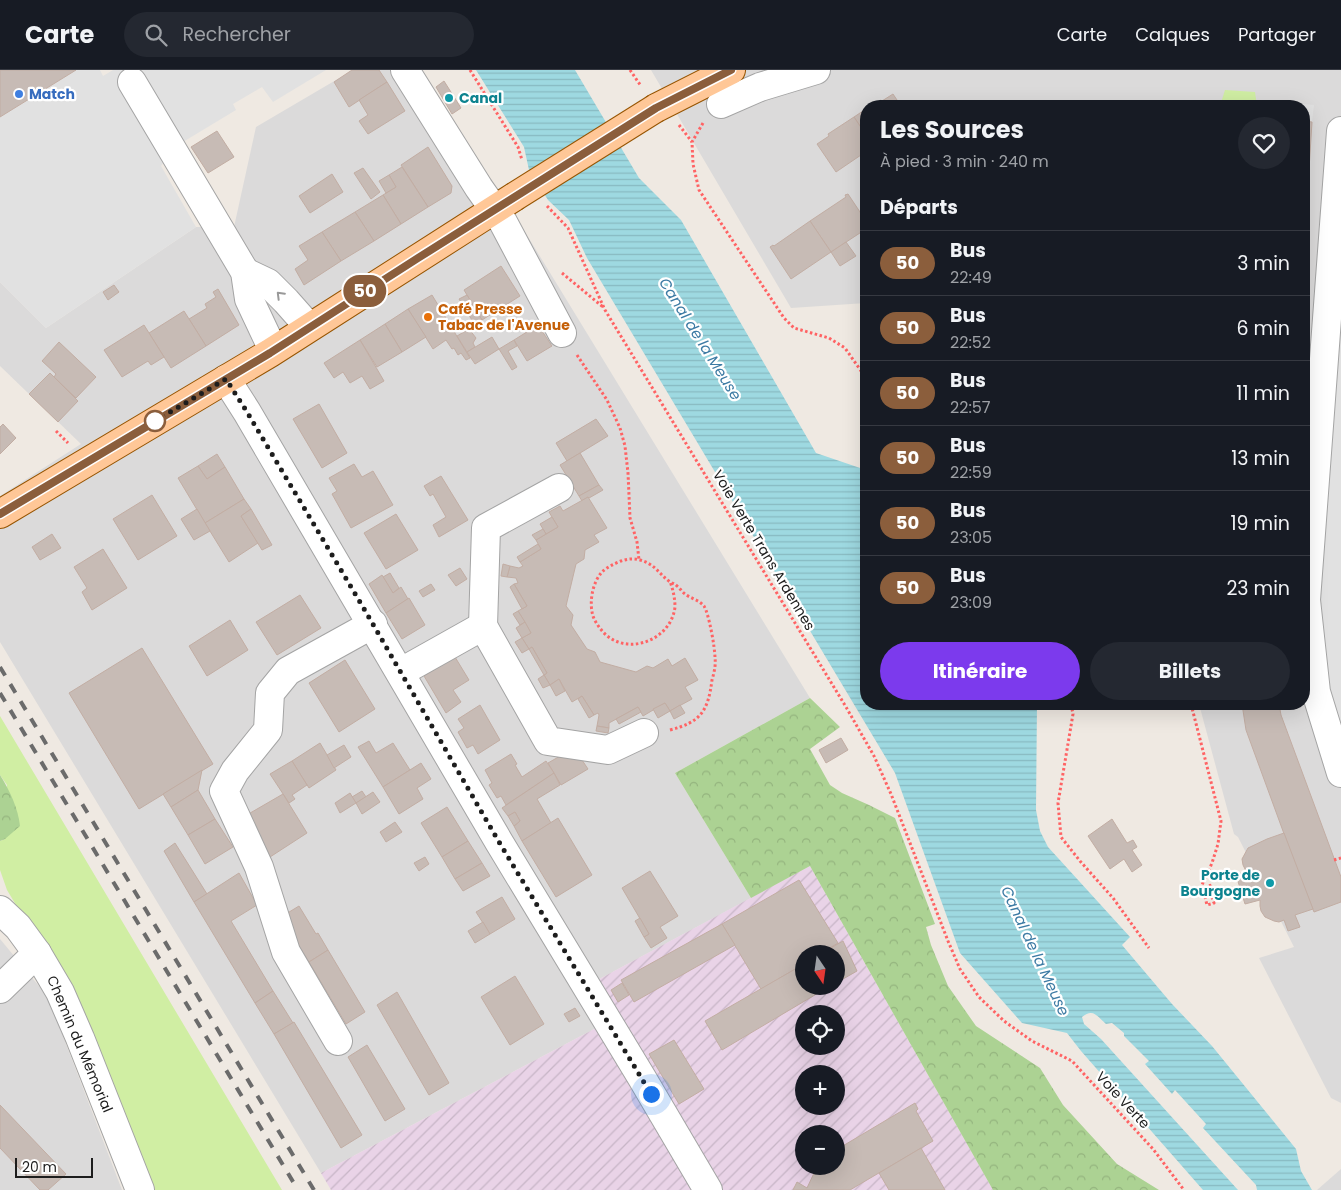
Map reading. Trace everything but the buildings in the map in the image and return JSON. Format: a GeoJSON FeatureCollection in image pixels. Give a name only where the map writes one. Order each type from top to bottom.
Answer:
{"type":"FeatureCollection","features":[{"type":"Feature","properties":{"kind":"main road"},"geometry":{"type":"LineString","coordinates":[[0,514],[226,379],[504,204],[666,115],[731,70]]}},
{"type":"Feature","properties":{"kind":"street"},"geometry":{"type":"LineString","coordinates":[[405,70],[479,188],[504,204],[562,333]]}},
{"type":"Feature","properties":{"kind":"street"},"geometry":{"type":"LineString","coordinates":[[721,104],[760,87],[816,70]]}},
{"type":"Feature","properties":{"kind":"street"},"geometry":{"type":"LineString","coordinates":[[132,82],[245,272],[249,299],[273,350]]}},
{"type":"Feature","properties":{"kind":"street"},"geometry":{"type":"LineString","coordinates":[[1310,546],[1341,131]]}},
{"type":"Feature","properties":{"kind":"street"},"geometry":{"type":"LineString","coordinates":[[245,272],[268,283],[309,327]]}},
{"type":"Feature","properties":{"kind":"street"},"geometry":{"type":"LineString","coordinates":[[226,379],[373,624],[499,842],[708,1190]]}},
{"type":"Feature","properties":{"kind":"street"},"geometry":{"type":"LineString","coordinates":[[559,488],[486,528],[483,626],[548,741],[608,750],[644,733]]}},
{"type":"Feature","properties":{"kind":"street"},"geometry":{"type":"LineString","coordinates":[[338,1041],[286,952],[259,867],[224,791],[234,771],[268,730],[270,693],[288,671],[373,624]]}},
{"type":"Feature","properties":{"kind":"street"},"geometry":{"type":"LineString","coordinates":[[401,672],[483,626]]}},
{"type":"Feature","properties":{"kind":"street"},"geometry":{"type":"LineString","coordinates":[[1310,637],[1316,692],[1341,773]]}},
{"type":"Feature","properties":{"kind":"street","name":"Chemin du Mémorial"},"geometry":{"type":"LineString","coordinates":[[0,910],[18,927],[37,953],[60,992],[140,1190]]}},
{"type":"Feature","properties":{"kind":"street"},"geometry":{"type":"LineString","coordinates":[[0,989],[37,953]]}},
{"type":"Feature","properties":{"kind":"path"},"geometry":{"type":"LineString","coordinates":[[470,70],[518,147],[524,168]]}},
{"type":"Feature","properties":{"kind":"path"},"geometry":{"type":"LineString","coordinates":[[721,104],[707,117],[692,142],[693,164],[700,190],[784,318],[794,328],[829,338],[845,348],[860,369]]}},
{"type":"Feature","properties":{"kind":"path"},"geometry":{"type":"LineString","coordinates":[[666,115],[692,142]]}},
{"type":"Feature","properties":{"kind":"path","name":"Voie Verte Trans Ardennes"},"geometry":{"type":"LineString","coordinates":[[544,202],[568,228],[605,310],[874,756],[901,816],[960,969],[979,998],[1004,1021],[1032,1041]]}},
{"type":"Feature","properties":{"kind":"path"},"geometry":{"type":"LineString","coordinates":[[562,333],[606,400],[620,428],[628,473],[630,518],[638,542],[639,560]]}},
{"type":"Feature","properties":{"kind":"path"},"geometry":{"type":"LineString","coordinates":[[644,733],[665,732],[676,729],[701,715],[705,709],[716,659],[707,614],[703,605],[682,592],[652,565],[639,560],[628,559],[609,566],[601,573],[593,591],[593,616],[598,626],[606,635],[618,642],[631,645],[642,644],[660,636],[669,623],[675,608],[674,593],[670,582]]}},
{"type":"Feature","properties":{"kind":"path"},"geometry":{"type":"LineString","coordinates":[[1073,710],[1074,714],[1058,803],[1061,837],[1113,898],[1149,948]]}},
{"type":"Feature","properties":{"kind":"path"},"geometry":{"type":"LineString","coordinates":[[1193,710],[1222,821],[1218,844],[1202,885],[1207,905],[1214,903],[1208,886],[1212,885],[1218,898],[1241,890]]}},
{"type":"Feature","properties":{"kind":"path"},"geometry":{"type":"LineString","coordinates":[[1334,860],[1341,858]]}},
{"type":"Feature","properties":{"kind":"path","name":"Voie Verte"},"geometry":{"type":"LineString","coordinates":[[1032,1041],[1072,1061],[1153,1148],[1184,1190]]}},
{"type":"Feature","properties":{"kind":"shaded area"},"geometry":{"type":"Polygon","coordinates":[[[76,70],[100,70],[103,76],[113,70],[326,70],[273,102],[262,87],[233,104],[236,110],[173,148],[161,166],[196,227],[46,328],[0,282],[0,117],[76,70]]]}},
{"type":"Feature","properties":{"kind":"shaded area"},"geometry":{"type":"Polygon","coordinates":[[[353,70],[401,70],[522,227],[810,698],[675,773],[751,898],[577,991],[598,1027],[321,1173],[0,642],[0,496],[81,444],[0,366],[0,282],[46,328],[196,227],[234,227],[256,127],[353,70]]]}},
{"type":"Feature","properties":{"kind":"shaded area"},"geometry":{"type":"Polygon","coordinates":[[[651,70],[1341,70],[1341,1103],[1331,1098],[1259,958],[1294,947],[1238,837],[1234,834],[1201,710],[1310,710],[1310,100],[860,100],[860,303],[791,308],[651,70]]]}},
{"type":"Feature","properties":{"kind":"shaded area"},"geometry":{"type":"Polygon","coordinates":[[[1310,105],[1314,105],[1312,122],[1310,122],[1310,105]]]}},
{"type":"Feature","properties":{"kind":"shaded area"},"geometry":{"type":"Polygon","coordinates":[[[1341,292],[1341,729],[1330,689],[1322,629],[1320,564],[1341,292]]]}},
{"type":"Feature","properties":{"kind":"shaded area"},"geometry":{"type":"Polygon","coordinates":[[[810,866],[993,1190],[331,1190],[321,1173],[598,1027],[577,991],[810,866]]]}},
{"type":"Feature","properties":{"kind":"shaded area"},"geometry":{"type":"Polygon","coordinates":[[[0,939],[48,997],[122,1190],[0,1190],[0,939]]]}},
{"type":"Feature","properties":{"kind":"shaded area"},"geometry":{"type":"Polygon","coordinates":[[[1341,1169],[1341,1190],[1317,1190],[1341,1169]]]}},
{"type":"Feature","properties":{"kind":"green space"},"geometry":{"type":"Polygon","coordinates":[[[1225,90],[1255,92],[1256,100],[1222,100],[1225,90]]]}},
{"type":"Feature","properties":{"kind":"green space"},"geometry":{"type":"Polygon","coordinates":[[[810,698],[840,727],[810,749],[830,785],[842,793],[895,818],[935,924],[926,927],[931,945],[948,986],[976,1026],[1040,1068],[1063,1105],[1117,1164],[1159,1190],[993,1190],[810,866],[751,898],[675,773],[810,698]]]}},
{"type":"Feature","properties":{"kind":"green space"},"geometry":{"type":"Polygon","coordinates":[[[0,716],[282,1190],[140,1190],[52,965],[7,890],[0,870],[0,841],[5,839],[7,785],[0,775],[0,716]]]}},
{"type":"Feature","properties":{"kind":"green space"},"geometry":{"type":"Polygon","coordinates":[[[0,775],[13,800],[20,826],[0,841],[0,775]]]}},
{"type":"Feature","properties":{"kind":"water","name":"Canal de la Meuse"},"geometry":{"type":"Polygon","coordinates":[[[476,70],[575,70],[639,178],[681,220],[816,453],[860,468],[860,710],[1037,710],[1036,810],[1040,831],[1048,847],[1130,937],[1122,945],[1172,1004],[1212,1046],[1296,1149],[1301,1171],[1312,1190],[1257,1190],[1256,1185],[1203,1128],[1206,1124],[1175,1090],[1172,1094],[1145,1064],[1149,1061],[1124,1036],[1124,1033],[1112,1023],[1106,1024],[1095,1014],[1086,1014],[1082,1017],[1084,1024],[1101,1039],[1238,1190],[1203,1190],[1067,1033],[1022,1023],[960,953],[895,773],[587,258],[569,220],[548,200],[529,170],[524,147],[476,70]]]}},
{"type":"Feature","properties":{"kind":"railway"},"geometry":{"type":"LineString","coordinates":[[0,667],[314,1190]]}},
{"type":"Feature","properties":{"kind":"railway"},"geometry":{"type":"LineString","coordinates":[[0,693],[298,1190]]}},
{"type":"Feature","properties":{"kind":"bus line","name":"50"},"geometry":{"type":"LineString","coordinates":[[0,514],[270,353],[656,108],[731,70]]}},
{"type":"Feature","properties":{"kind":"place","name":"Match"},"geometry":{"type":"Point","coordinates":[19,94]}},
{"type":"Feature","properties":{"kind":"place","name":"Canal"},"geometry":{"type":"Point","coordinates":[449,98]}},
{"type":"Feature","properties":{"kind":"place","name":"Café Presse Tabac de l'Avenue"},"geometry":{"type":"Point","coordinates":[428,317]}},
{"type":"Feature","properties":{"kind":"place","name":"Porte de Bourgogne"},"geometry":{"type":"Point","coordinates":[1270,883]}},
{"type":"Feature","properties":{"kind":"route"},"geometry":{"type":"LineString","coordinates":[[155,421],[226,379],[363,607],[499,842],[651,1094]]}}]}
